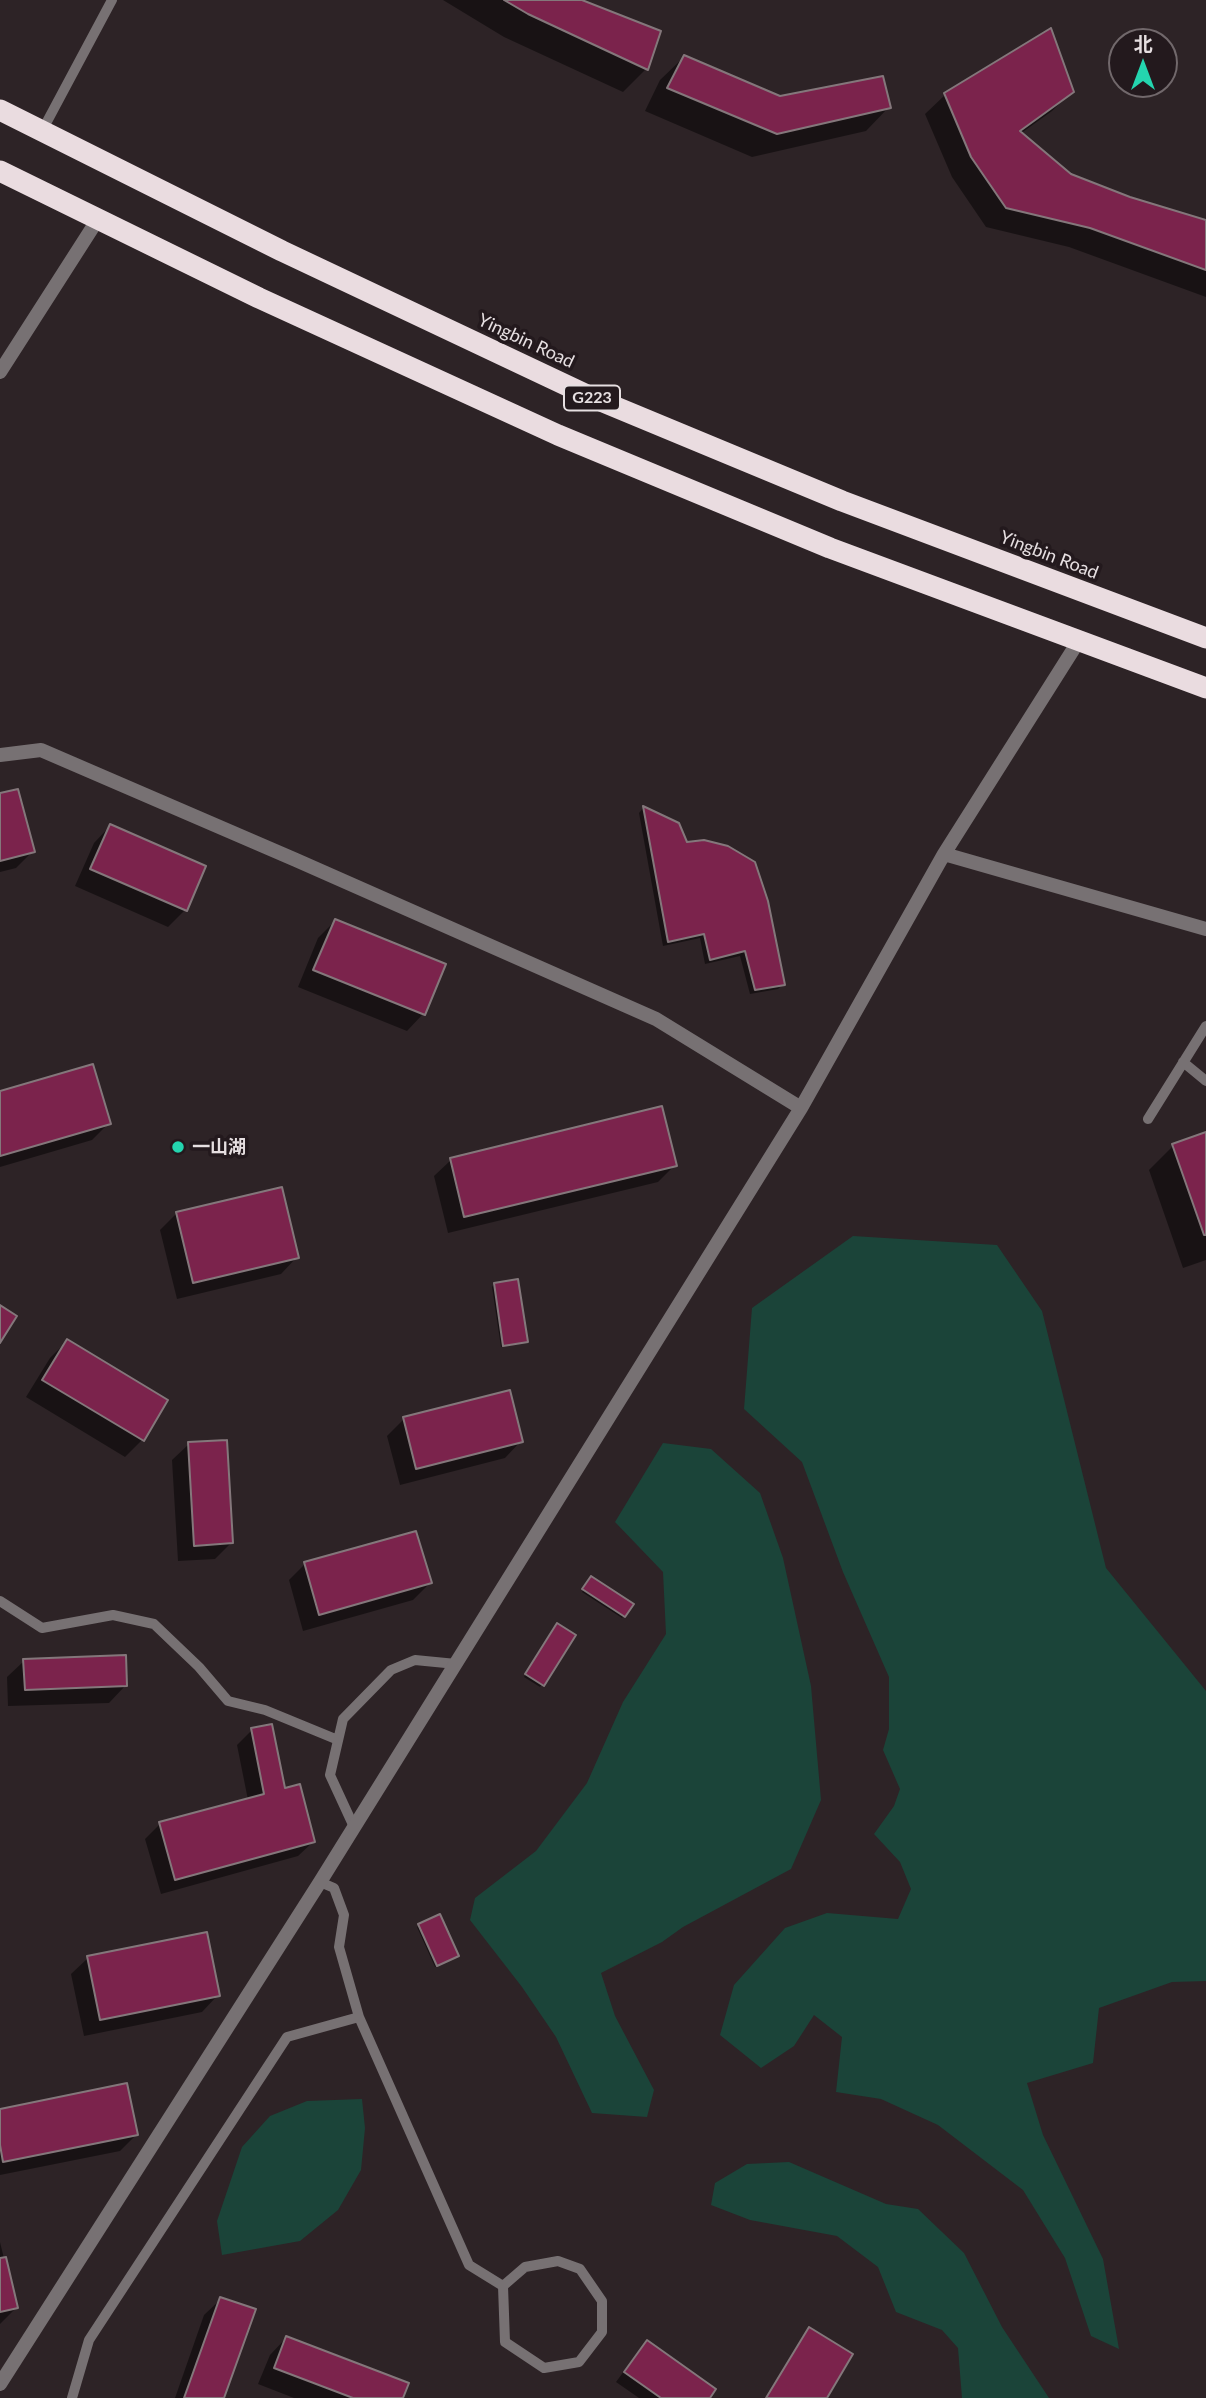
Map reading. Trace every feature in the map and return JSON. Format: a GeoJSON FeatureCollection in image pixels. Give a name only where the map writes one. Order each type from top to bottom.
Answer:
{"type":"FeatureCollection","features":[{"type":"Feature","properties":{"kind":"highway","name":"Yingbin Road"},"geometry":{"type":"LineString","coordinates":[[0,110],[282,251],[589,396],[842,501],[1206,638]]}},
{"type":"Feature","properties":{"kind":"highway","name":"G223"},"geometry":{"type":"LineString","coordinates":[[0,171],[259,298],[558,435],[830,548],[1206,688]]}},
{"type":"Feature","properties":{"kind":"street"},"geometry":{"type":"LineString","coordinates":[[0,372],[97,219]]}},
{"type":"Feature","properties":{"kind":"street"},"geometry":{"type":"LineString","coordinates":[[0,2384],[320,1882],[801,1108],[944,854],[1078,642]]}},
{"type":"Feature","properties":{"kind":"street"},"geometry":{"type":"LineString","coordinates":[[0,755],[41,750],[309,866],[656,1019],[801,1108]]}},
{"type":"Feature","properties":{"kind":"street"},"geometry":{"type":"LineString","coordinates":[[944,854],[1206,929]]}},
{"type":"Feature","properties":{"kind":"lane"},"geometry":{"type":"LineString","coordinates":[[42,131],[112,0]]}},
{"type":"Feature","properties":{"kind":"lane"},"geometry":{"type":"LineString","coordinates":[[1148,1118],[1206,1026]]}},
{"type":"Feature","properties":{"kind":"lane"},"geometry":{"type":"LineString","coordinates":[[1183,1062],[1206,1081]]}},
{"type":"Feature","properties":{"kind":"lane"},"geometry":{"type":"LineString","coordinates":[[0,1601],[42,1628],[113,1615],[154,1624],[199,1667],[228,1701],[265,1710],[338,1740]]}},
{"type":"Feature","properties":{"kind":"lane"},"geometry":{"type":"LineString","coordinates":[[354,1826],[330,1775],[343,1719],[391,1670],[415,1660],[456,1664]]}},
{"type":"Feature","properties":{"kind":"lane"},"geometry":{"type":"LineString","coordinates":[[320,1882],[334,1888],[344,1915],[339,1947],[359,2017],[469,2265],[503,2286]]}},
{"type":"Feature","properties":{"kind":"lane"},"geometry":{"type":"LineString","coordinates":[[72,2398],[89,2340],[287,2037],[359,2017]]}},
{"type":"Feature","properties":{"kind":"lane"},"geometry":{"type":"LineString","coordinates":[[558,2261],[580,2269],[602,2301],[602,2332],[579,2362],[544,2368],[505,2342],[503,2286],[525,2267],[558,2261]]}},
{"type":"Feature","properties":{"kind":"shaded area"},"geometry":{"type":"Polygon","coordinates":[[[853,1236],[997,1245],[1042,1311],[1106,1568],[1206,1691],[1206,1981],[1172,1982],[1099,2008],[1093,2063],[1027,2083],[1043,2135],[1103,2259],[1119,2349],[1091,2336],[1065,2258],[1023,2190],[938,2125],[881,2099],[836,2092],[842,2037],[814,2015],[794,2046],[761,2068],[720,2035],[734,1985],[785,1928],[827,1913],[898,1919],[911,1889],[900,1862],[874,1834],[894,1806],[900,1789],[883,1750],[889,1729],[889,1677],[843,1572],[802,1462],[744,1409],[752,1308],[853,1236]]]}},
{"type":"Feature","properties":{"kind":"shaded area"},"geometry":{"type":"Polygon","coordinates":[[[663,1443],[711,1449],[760,1493],[783,1558],[811,1686],[821,1800],[791,1869],[601,1973],[615,2016],[654,2090],[647,2117],[592,2113],[556,2037],[522,1987],[470,1920],[475,1898],[536,1851],[587,1783],[623,1702],[666,1634],[663,1572],[615,1522],[663,1443]]]}},
{"type":"Feature","properties":{"kind":"shaded area"},"geometry":{"type":"Polygon","coordinates":[[[362,2099],[365,2128],[361,2170],[338,2210],[300,2241],[222,2255],[217,2221],[242,2147],[270,2116],[307,2101],[362,2099]]]}},
{"type":"Feature","properties":{"kind":"shaded area"},"geometry":{"type":"Polygon","coordinates":[[[789,2162],[886,2204],[918,2209],[964,2253],[1002,2327],[1049,2398],[962,2398],[958,2348],[942,2330],[896,2312],[878,2267],[837,2236],[750,2220],[711,2205],[715,2183],[747,2164],[789,2162]]]}},
{"type":"Feature","properties":{"kind":"building"},"geometry":{"type":"Polygon","coordinates":[[[504,0],[582,0],[661,31],[648,70],[528,14],[504,0]]]}},
{"type":"Feature","properties":{"kind":"building"},"geometry":{"type":"Polygon","coordinates":[[[1051,28],[1074,92],[1020,131],[1071,174],[1130,197],[1206,220],[1206,270],[1090,228],[1006,208],[971,157],[944,93],[1051,28]]]}},
{"type":"Feature","properties":{"kind":"building"},"geometry":{"type":"Polygon","coordinates":[[[684,55],[780,96],[883,76],[891,108],[777,134],[667,88],[684,55]]]}},
{"type":"Feature","properties":{"kind":"building"},"geometry":{"type":"Polygon","coordinates":[[[18,789],[35,852],[0,861],[0,793],[18,789]]]}},
{"type":"Feature","properties":{"kind":"building"},"geometry":{"type":"Polygon","coordinates":[[[643,806],[679,823],[687,842],[704,840],[728,846],[755,862],[768,901],[785,985],[755,990],[745,951],[710,960],[704,934],[668,942],[643,806]]]}},
{"type":"Feature","properties":{"kind":"building"},"geometry":{"type":"Polygon","coordinates":[[[110,824],[206,866],[187,911],[90,869],[110,824]]]}},
{"type":"Feature","properties":{"kind":"building"},"geometry":{"type":"Polygon","coordinates":[[[335,919],[446,964],[425,1015],[313,970],[335,919]]]}},
{"type":"Feature","properties":{"kind":"building"},"geometry":{"type":"Polygon","coordinates":[[[93,1064],[111,1124],[0,1156],[0,1091],[93,1064]]]}},
{"type":"Feature","properties":{"kind":"building"},"geometry":{"type":"Polygon","coordinates":[[[662,1106],[677,1166],[464,1217],[450,1158],[662,1106]]]}},
{"type":"Feature","properties":{"kind":"building"},"geometry":{"type":"Polygon","coordinates":[[[1206,1132],[1206,1235],[1204,1235],[1172,1144],[1206,1132]]]}},
{"type":"Feature","properties":{"kind":"building"},"geometry":{"type":"Polygon","coordinates":[[[282,1187],[299,1258],[193,1283],[176,1212],[282,1187]]]}},
{"type":"Feature","properties":{"kind":"building"},"geometry":{"type":"Polygon","coordinates":[[[518,1279],[528,1342],[503,1346],[494,1283],[518,1279]]]}},
{"type":"Feature","properties":{"kind":"building"},"geometry":{"type":"Polygon","coordinates":[[[0,1305],[17,1316],[0,1343],[0,1305]]]}},
{"type":"Feature","properties":{"kind":"building"},"geometry":{"type":"Polygon","coordinates":[[[67,1339],[168,1400],[144,1441],[42,1380],[67,1339]]]}},
{"type":"Feature","properties":{"kind":"building"},"geometry":{"type":"Polygon","coordinates":[[[510,1390],[523,1442],[416,1469],[403,1417],[510,1390]]]}},
{"type":"Feature","properties":{"kind":"building"},"geometry":{"type":"Polygon","coordinates":[[[227,1440],[233,1543],[194,1546],[188,1442],[227,1440]]]}},
{"type":"Feature","properties":{"kind":"building"},"geometry":{"type":"Polygon","coordinates":[[[416,1531],[432,1583],[319,1615],[304,1562],[416,1531]]]}},
{"type":"Feature","properties":{"kind":"building"},"geometry":{"type":"Polygon","coordinates":[[[591,1576],[634,1604],[625,1617],[582,1589],[591,1576]]]}},
{"type":"Feature","properties":{"kind":"building"},"geometry":{"type":"Polygon","coordinates":[[[557,1623],[576,1635],[544,1686],[525,1674],[557,1623]]]}},
{"type":"Feature","properties":{"kind":"building"},"geometry":{"type":"Polygon","coordinates":[[[126,1655],[127,1686],[25,1690],[23,1659],[126,1655]]]}},
{"type":"Feature","properties":{"kind":"building"},"geometry":{"type":"Polygon","coordinates":[[[272,1724],[285,1788],[300,1784],[315,1842],[175,1880],[159,1822],[264,1794],[251,1728],[272,1724]]]}},
{"type":"Feature","properties":{"kind":"building"},"geometry":{"type":"Polygon","coordinates":[[[440,1914],[459,1956],[437,1966],[418,1924],[440,1914]]]}},
{"type":"Feature","properties":{"kind":"building"},"geometry":{"type":"Polygon","coordinates":[[[207,1932],[220,1996],[100,2020],[87,1956],[207,1932]]]}},
{"type":"Feature","properties":{"kind":"building"},"geometry":{"type":"Polygon","coordinates":[[[127,2083],[138,2135],[3,2162],[0,2109],[127,2083]]]}},
{"type":"Feature","properties":{"kind":"building"},"geometry":{"type":"Polygon","coordinates":[[[6,2257],[18,2308],[0,2312],[0,2258],[6,2257]]]}},
{"type":"Feature","properties":{"kind":"building"},"geometry":{"type":"Polygon","coordinates":[[[220,2297],[256,2309],[224,2398],[184,2398],[220,2297]]]}},
{"type":"Feature","properties":{"kind":"building"},"geometry":{"type":"Polygon","coordinates":[[[809,2327],[853,2354],[827,2398],[766,2398],[809,2327]]]}},
{"type":"Feature","properties":{"kind":"building"},"geometry":{"type":"Polygon","coordinates":[[[286,2336],[409,2383],[403,2398],[353,2398],[274,2368],[286,2336]]]}},
{"type":"Feature","properties":{"kind":"building"},"geometry":{"type":"Polygon","coordinates":[[[647,2340],[716,2389],[710,2398],[661,2398],[624,2372],[647,2340]]]}},
{"type":"Feature","properties":{"kind":"place","name":"一山湖"},"geometry":{"type":"Point","coordinates":[178,1147]}}]}
